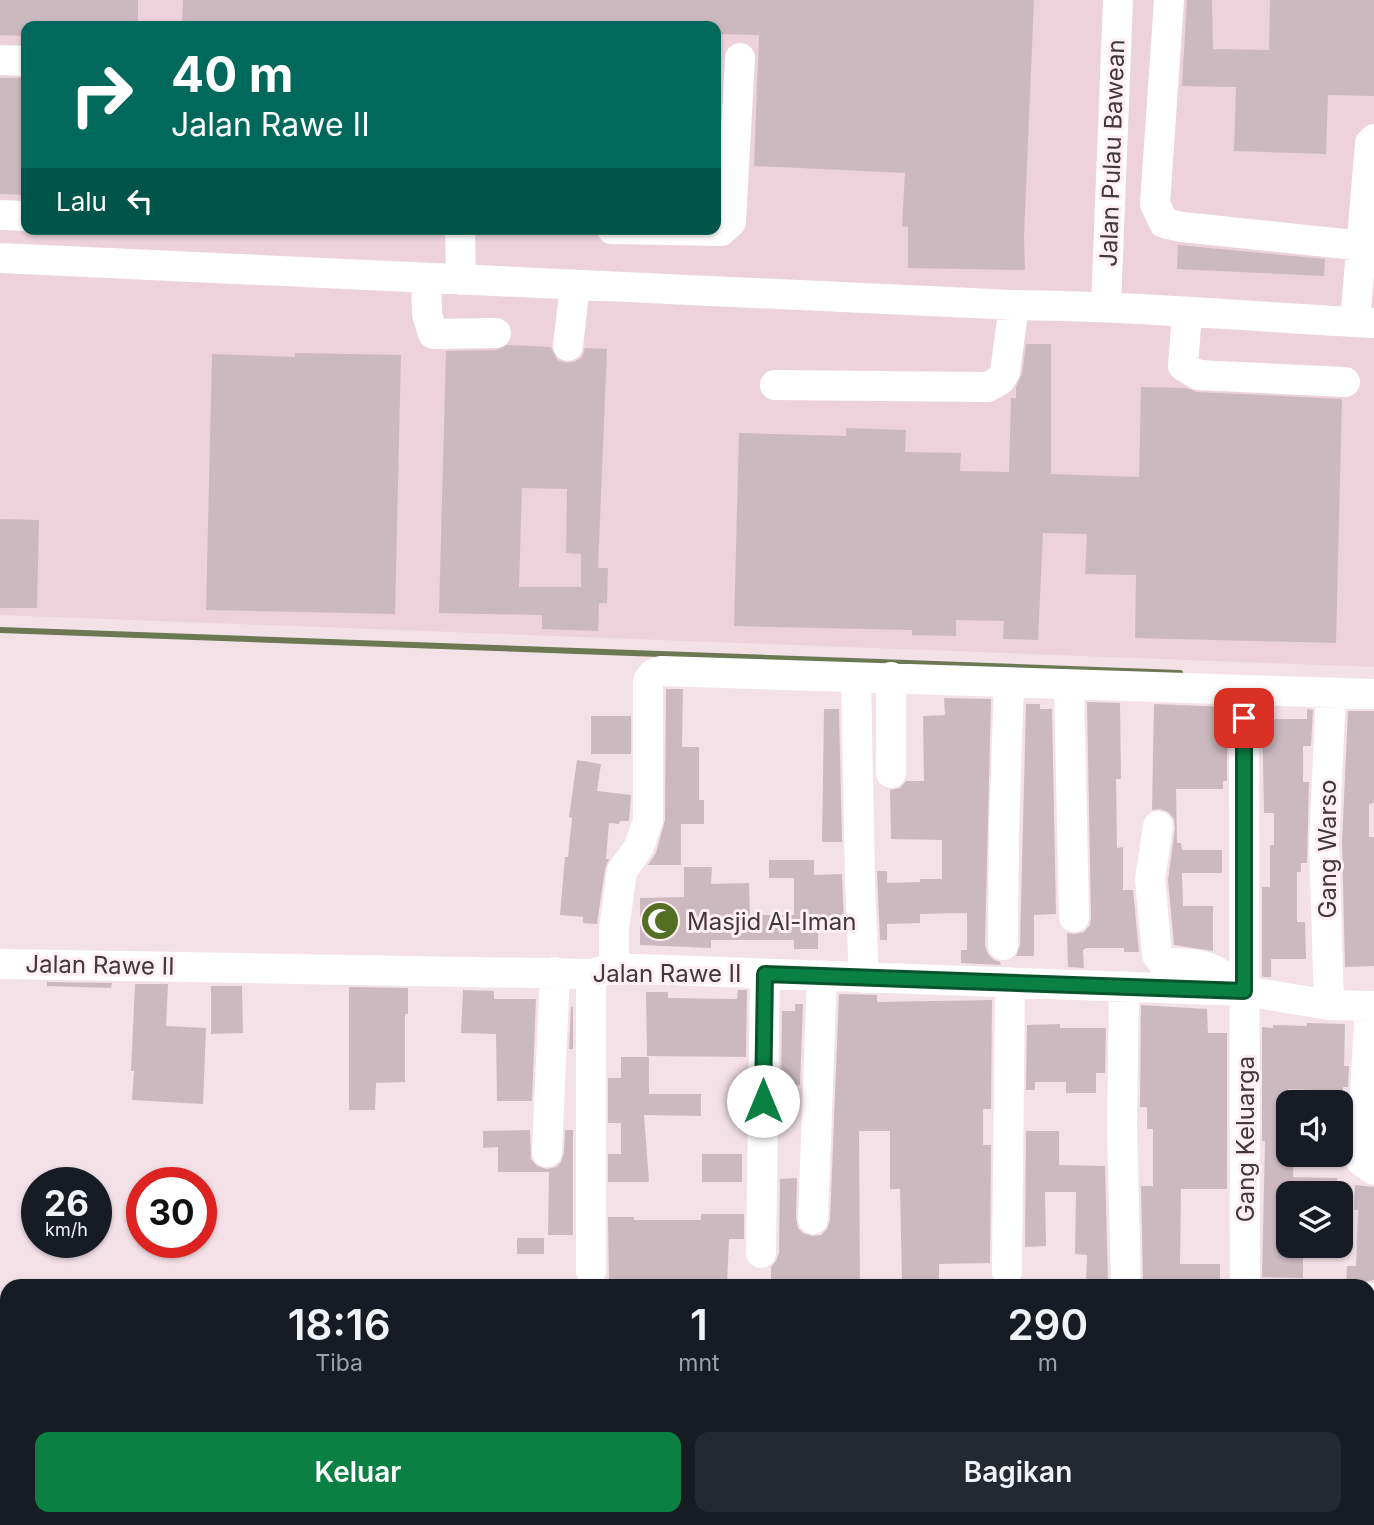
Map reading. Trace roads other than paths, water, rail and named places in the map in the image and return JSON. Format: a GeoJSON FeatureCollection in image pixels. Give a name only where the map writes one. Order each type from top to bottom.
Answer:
{"type":"FeatureCollection","features":[{"type":"Feature","properties":{"kind":"street","name":"Jalan Pulau Bawean"},"geometry":{"type":"LineString","coordinates":[[1106,306],[1118,0]]}},
{"type":"Feature","properties":{"kind":"street"},"geometry":{"type":"LineString","coordinates":[[1169,0],[1155,204],[1164,223],[1367,247]]}},
{"type":"Feature","properties":{"kind":"street"},"geometry":{"type":"LineString","coordinates":[[721,231],[730,222],[740,58]]}},
{"type":"Feature","properties":{"kind":"street"},"geometry":{"type":"LineString","coordinates":[[0,60],[21,61]]}},
{"type":"Feature","properties":{"kind":"street"},"geometry":{"type":"LineString","coordinates":[[0,258],[1014,305],[1106,306],[1364,323],[1370,143],[1374,139]]}},
{"type":"Feature","properties":{"kind":"street"},"geometry":{"type":"LineString","coordinates":[[0,215],[21,216]]}},
{"type":"Feature","properties":{"kind":"street"},"geometry":{"type":"LineString","coordinates":[[460,235],[461,280]]}},
{"type":"Feature","properties":{"kind":"street"},"geometry":{"type":"LineString","coordinates":[[426,278],[427,314],[433,334],[496,333]]}},
{"type":"Feature","properties":{"kind":"street"},"geometry":{"type":"LineString","coordinates":[[568,346],[575,285]]}},
{"type":"Feature","properties":{"kind":"street"},"geometry":{"type":"LineString","coordinates":[[775,385],[988,387],[1000,380],[1005,372],[1014,305]]}},
{"type":"Feature","properties":{"kind":"street"},"geometry":{"type":"LineString","coordinates":[[1186,313],[1183,366],[1198,375],[1345,383]]}},
{"type":"Feature","properties":{"kind":"street"},"geometry":{"type":"LineString","coordinates":[[591,1270],[603,971],[614,929],[622,871],[639,847],[648,820],[648,681],[653,674],[661,671],[891,677],[1374,694]]}},
{"type":"Feature","properties":{"kind":"street"},"geometry":{"type":"LineString","coordinates":[[856,677],[864,978]]}},
{"type":"Feature","properties":{"kind":"street"},"geometry":{"type":"LineString","coordinates":[[891,677],[891,773]]}},
{"type":"Feature","properties":{"kind":"street"},"geometry":{"type":"LineString","coordinates":[[1003,945],[1009,682]]}},
{"type":"Feature","properties":{"kind":"street"},"geometry":{"type":"LineString","coordinates":[[1069,685],[1074,917]]}},
{"type":"Feature","properties":{"kind":"street","name":"Gang Keluarga"},"geometry":{"type":"LineString","coordinates":[[1244,690],[1233,991],[1245,1279]]}},
{"type":"Feature","properties":{"kind":"street","name":"Gang Warso"},"geometry":{"type":"LineString","coordinates":[[1329,1005],[1324,842],[1331,693]]}},
{"type":"Feature","properties":{"kind":"street"},"geometry":{"type":"LineString","coordinates":[[1158,826],[1150,879],[1157,956],[1162,962],[1217,970],[1233,991]]}},
{"type":"Feature","properties":{"kind":"street","name":"Jalan Rawe II"},"geometry":{"type":"LineString","coordinates":[[0,964],[765,974],[1233,991],[1329,1005],[1372,1006]]}},
{"type":"Feature","properties":{"kind":"street"},"geometry":{"type":"LineString","coordinates":[[547,1152],[555,972]]}},
{"type":"Feature","properties":{"kind":"street"},"geometry":{"type":"LineString","coordinates":[[761,1253],[765,974]]}},
{"type":"Feature","properties":{"kind":"street"},"geometry":{"type":"LineString","coordinates":[[813,1219],[822,976]]}},
{"type":"Feature","properties":{"kind":"street"},"geometry":{"type":"LineString","coordinates":[[1007,1272],[1010,982]]}},
{"type":"Feature","properties":{"kind":"street"},"geometry":{"type":"LineString","coordinates":[[1124,986],[1122,1126],[1126,1279]]}},
{"type":"Feature","properties":{"kind":"street"},"geometry":{"type":"LineString","coordinates":[[1372,1006],[1361,1161],[1374,1170]]}},
{"type":"Feature","properties":{"kind":"waterway"},"geometry":{"type":"LineString","coordinates":[[0,630],[1180,673]]}},
{"type":"Feature","properties":{"kind":"place","name":"Masjid Al-Iman"},"geometry":{"type":"Point","coordinates":[660,921]}}]}
